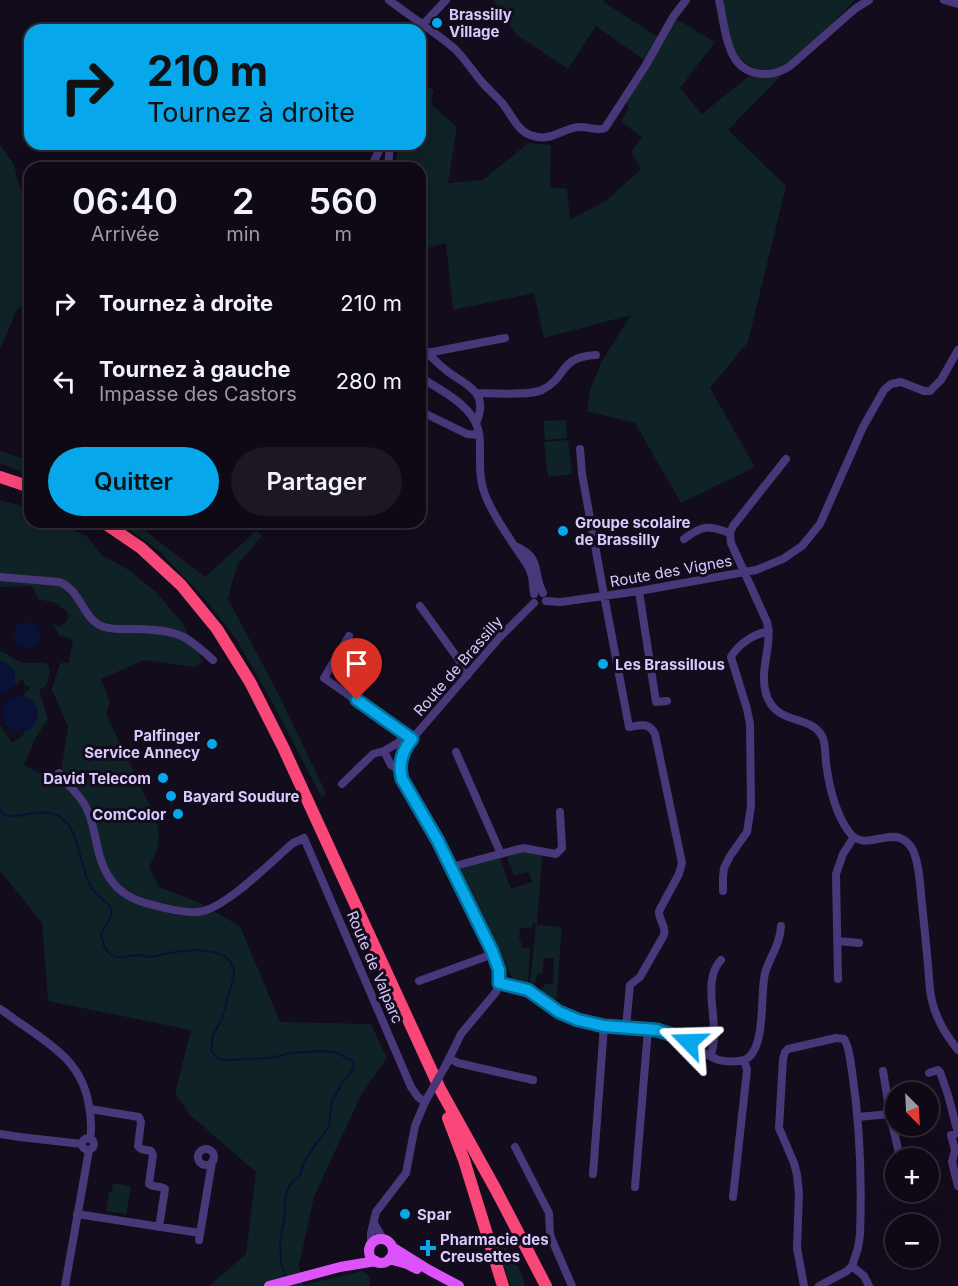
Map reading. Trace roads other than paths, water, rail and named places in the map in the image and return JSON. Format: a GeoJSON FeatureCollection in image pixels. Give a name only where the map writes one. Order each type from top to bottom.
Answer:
{"type":"FeatureCollection","features":[{"type":"Feature","properties":{"kind":"highway"},"geometry":{"type":"LineString","coordinates":[[0,477],[24,485]]}},
{"type":"Feature","properties":{"kind":"highway"},"geometry":{"type":"LineString","coordinates":[[112,528],[141,548],[181,585],[199,605],[233,652],[283,747],[429,1066],[546,1286]]}},
{"type":"Feature","properties":{"kind":"highway"},"geometry":{"type":"LineString","coordinates":[[429,1066],[464,1160],[502,1286]]}},
{"type":"Feature","properties":{"kind":"highway"},"geometry":{"type":"LineString","coordinates":[[506,1209],[539,1286]]}},
{"type":"Feature","properties":{"kind":"main road"},"geometry":{"type":"LineString","coordinates":[[340,1267],[370,1248],[374,1241],[388,1243],[429,1270],[459,1286]]}},
{"type":"Feature","properties":{"kind":"main road"},"geometry":{"type":"LineString","coordinates":[[269,1286],[340,1267],[385,1262],[392,1253],[388,1243]]}},
{"type":"Feature","properties":{"kind":"main road"},"geometry":{"type":"LineString","coordinates":[[370,1248],[372,1259],[376,1262]]}},
{"type":"Feature","properties":{"kind":"main road"},"geometry":{"type":"LineString","coordinates":[[389,1259],[407,1264],[448,1286]]}},
{"type":"Feature","properties":{"kind":"street"},"geometry":{"type":"LineString","coordinates":[[389,0],[418,24]]}},
{"type":"Feature","properties":{"kind":"street"},"geometry":{"type":"LineString","coordinates":[[424,24],[446,0]]}},
{"type":"Feature","properties":{"kind":"street"},"geometry":{"type":"LineString","coordinates":[[426,31],[464,58],[521,129],[532,136],[547,137],[578,127],[600,130],[605,128],[673,17],[687,0]]}},
{"type":"Feature","properties":{"kind":"street"},"geometry":{"type":"LineString","coordinates":[[719,0],[728,43],[733,55],[743,67],[764,75],[777,73],[790,66],[856,8],[869,0]]}},
{"type":"Feature","properties":{"kind":"street"},"geometry":{"type":"LineString","coordinates":[[944,0],[958,4]]}},
{"type":"Feature","properties":{"kind":"street"},"geometry":{"type":"LineString","coordinates":[[427,353],[505,338]]}},
{"type":"Feature","properties":{"kind":"street"},"geometry":{"type":"LineString","coordinates":[[786,459],[733,526],[730,533],[730,540],[745,572],[783,559],[802,546],[817,530],[871,411],[886,387],[900,382],[924,392],[930,391],[941,380],[958,350]]}},
{"type":"Feature","properties":{"kind":"street"},"geometry":{"type":"LineString","coordinates":[[427,353],[476,393],[480,412],[476,423]]}},
{"type":"Feature","properties":{"kind":"street"},"geometry":{"type":"LineString","coordinates":[[476,393],[540,391],[553,382],[566,365],[574,359],[596,355]]}},
{"type":"Feature","properties":{"kind":"street"},"geometry":{"type":"LineString","coordinates":[[426,381],[460,405],[476,423],[479,435],[480,477],[484,493],[517,547],[533,560],[536,567],[539,597]]}},
{"type":"Feature","properties":{"kind":"street"},"geometry":{"type":"LineString","coordinates":[[426,414],[467,434],[479,435]]}},
{"type":"Feature","properties":{"kind":"street"},"geometry":{"type":"LineString","coordinates":[[580,449],[582,474],[629,727],[649,725],[655,734],[681,863],[679,874],[658,911],[658,916],[665,928],[664,935],[640,977],[630,986],[626,1027]]}},
{"type":"Feature","properties":{"kind":"street"},"geometry":{"type":"LineString","coordinates":[[684,539],[706,527],[730,533]]}},
{"type":"Feature","properties":{"kind":"street","name":"Route des Vignes"},"geometry":{"type":"LineString","coordinates":[[539,597],[561,602],[604,597],[745,572],[765,616],[769,631],[763,670],[769,700],[780,714],[813,728],[822,737],[832,793],[846,827],[854,837]]}},
{"type":"Feature","properties":{"kind":"street"},"geometry":{"type":"LineString","coordinates":[[0,577],[66,584],[90,616],[104,627],[172,633],[186,638],[213,660]]}},
{"type":"Feature","properties":{"kind":"street"},"geometry":{"type":"LineString","coordinates":[[639,591],[656,702],[667,701]]}},
{"type":"Feature","properties":{"kind":"street","name":"Route de Brassilly"},"geometry":{"type":"LineString","coordinates":[[400,770],[400,762],[409,737],[539,597]]}},
{"type":"Feature","properties":{"kind":"street"},"geometry":{"type":"LineString","coordinates":[[420,606],[459,660],[466,676]]}},
{"type":"Feature","properties":{"kind":"street"},"geometry":{"type":"LineString","coordinates":[[723,891],[724,868],[747,832],[751,806],[749,717],[731,657],[743,644],[769,631]]}},
{"type":"Feature","properties":{"kind":"street"},"geometry":{"type":"LineString","coordinates":[[349,636],[324,678],[409,737]]}},
{"type":"Feature","properties":{"kind":"street"},"geometry":{"type":"LineString","coordinates":[[342,784],[373,754],[384,751],[409,737]]}},
{"type":"Feature","properties":{"kind":"street"},"geometry":{"type":"LineString","coordinates":[[370,1248],[375,1215],[406,1173],[415,1126],[425,1102],[462,1034],[493,997],[500,975],[493,954],[435,836],[405,785],[400,770],[391,765],[384,751]]}},
{"type":"Feature","properties":{"kind":"street"},"geometry":{"type":"LineString","coordinates":[[456,752],[501,854]]}},
{"type":"Feature","properties":{"kind":"street","name":"Route de Valparc"},"geometry":{"type":"LineString","coordinates":[[59,772],[87,808],[100,859],[109,878],[124,893],[140,903],[181,911],[208,910],[233,896],[293,843],[304,838],[411,1087],[425,1102]]}},
{"type":"Feature","properties":{"kind":"street"},"geometry":{"type":"LineString","coordinates":[[451,867],[523,848],[554,854],[558,852],[562,848],[560,812]]}},
{"type":"Feature","properties":{"kind":"street"},"geometry":{"type":"LineString","coordinates":[[838,979],[836,874],[843,854],[854,837],[866,841],[897,837],[906,841],[916,861],[920,885],[931,1001],[940,1027],[958,1050]]}},
{"type":"Feature","properties":{"kind":"street"},"geometry":{"type":"LineString","coordinates":[[499,983],[528,990],[566,1015],[586,1022],[604,1026],[648,1029],[673,1035],[722,1061],[744,1060],[751,1053],[757,1040],[765,975],[779,940],[780,926]]}},
{"type":"Feature","properties":{"kind":"street"},"geometry":{"type":"LineString","coordinates":[[838,941],[859,943]]}},
{"type":"Feature","properties":{"kind":"street"},"geometry":{"type":"LineString","coordinates":[[419,981],[493,954]]}},
{"type":"Feature","properties":{"kind":"street"},"geometry":{"type":"LineString","coordinates":[[710,1056],[714,1043],[711,980],[721,960]]}},
{"type":"Feature","properties":{"kind":"street"},"geometry":{"type":"LineString","coordinates":[[0,1009],[50,1043],[72,1064],[88,1099],[92,1130],[87,1144],[65,1286]]}},
{"type":"Feature","properties":{"kind":"street"},"geometry":{"type":"LineString","coordinates":[[592,1174],[604,1026]]}},
{"type":"Feature","properties":{"kind":"street"},"geometry":{"type":"LineString","coordinates":[[635,1187],[648,1029]]}},
{"type":"Feature","properties":{"kind":"street"},"geometry":{"type":"LineString","coordinates":[[804,1286],[797,1248],[799,1194],[797,1175],[779,1128],[784,1055],[791,1047],[836,1038],[844,1039],[848,1046],[858,1117],[861,1178],[860,1235],[852,1266],[819,1286]]}},
{"type":"Feature","properties":{"kind":"street"},"geometry":{"type":"LineString","coordinates":[[448,1060],[533,1080]]}},
{"type":"Feature","properties":{"kind":"street"},"geometry":{"type":"LineString","coordinates":[[733,1197],[747,1070],[744,1060]]}},
{"type":"Feature","properties":{"kind":"street"},"geometry":{"type":"LineString","coordinates":[[929,1073],[938,1070],[940,1072],[958,1133],[951,1134],[955,1150],[952,1162],[958,1186]]}},
{"type":"Feature","properties":{"kind":"street"},"geometry":{"type":"LineString","coordinates":[[883,1071],[885,1083]]}},
{"type":"Feature","properties":{"kind":"street"},"geometry":{"type":"LineString","coordinates":[[90,1109],[141,1119],[138,1146],[141,1149],[150,1150],[153,1155],[149,1184],[165,1190],[159,1227]]}},
{"type":"Feature","properties":{"kind":"street"},"geometry":{"type":"LineString","coordinates":[[858,1117],[885,1114]]}},
{"type":"Feature","properties":{"kind":"street"},"geometry":{"type":"LineString","coordinates":[[0,1134],[87,1144]]}},
{"type":"Feature","properties":{"kind":"street"},"geometry":{"type":"LineString","coordinates":[[515,1147],[549,1214],[550,1234],[572,1286]]}},
{"type":"Feature","properties":{"kind":"street"},"geometry":{"type":"LineString","coordinates":[[77,1214],[159,1227],[200,1237],[212,1162]]}},
{"type":"Feature","properties":{"kind":"street"},"geometry":{"type":"LineString","coordinates":[[374,1223],[388,1243]]}},
{"type":"Feature","properties":{"kind":"street"},"geometry":{"type":"LineString","coordinates":[[852,1266],[861,1273],[867,1284]]}},
{"type":"Feature","properties":{"kind":"waterway"},"geometry":{"type":"LineString","coordinates":[[0,809],[2,814],[9,816],[50,813],[57,815],[70,827],[88,881],[110,907],[110,919],[101,934],[105,948],[111,955],[152,957],[200,950],[220,954],[227,959],[232,966],[234,976],[222,1019],[213,1035],[211,1051],[218,1058],[222,1060],[272,1058],[290,1053],[324,1051],[337,1053],[353,1061],[354,1067],[332,1101],[329,1126],[304,1162],[300,1176],[292,1182],[287,1191],[280,1242],[281,1263],[285,1276]]}},
{"type":"Feature","properties":{"kind":"place","name":"Brassilly Village"},"geometry":{"type":"Point","coordinates":[437,23]}},
{"type":"Feature","properties":{"kind":"place","name":"Groupe scolaire de Brassilly"},"geometry":{"type":"Point","coordinates":[563,531]}},
{"type":"Feature","properties":{"kind":"place","name":"Les Brassillous"},"geometry":{"type":"Point","coordinates":[603,664]}},
{"type":"Feature","properties":{"kind":"place","name":"Palfinger Service Annecy"},"geometry":{"type":"Point","coordinates":[212,744]}},
{"type":"Feature","properties":{"kind":"place","name":"David Telecom"},"geometry":{"type":"Point","coordinates":[163,778]}},
{"type":"Feature","properties":{"kind":"place","name":"Bayard Soudure"},"geometry":{"type":"Point","coordinates":[171,796]}},
{"type":"Feature","properties":{"kind":"place","name":"ComColor"},"geometry":{"type":"Point","coordinates":[178,814]}},
{"type":"Feature","properties":{"kind":"place","name":"Spar"},"geometry":{"type":"Point","coordinates":[405,1214]}},
{"type":"Feature","properties":{"kind":"place","name":"Pharmacie des Creusettes"},"geometry":{"type":"Point","coordinates":[428,1248]}}]}
